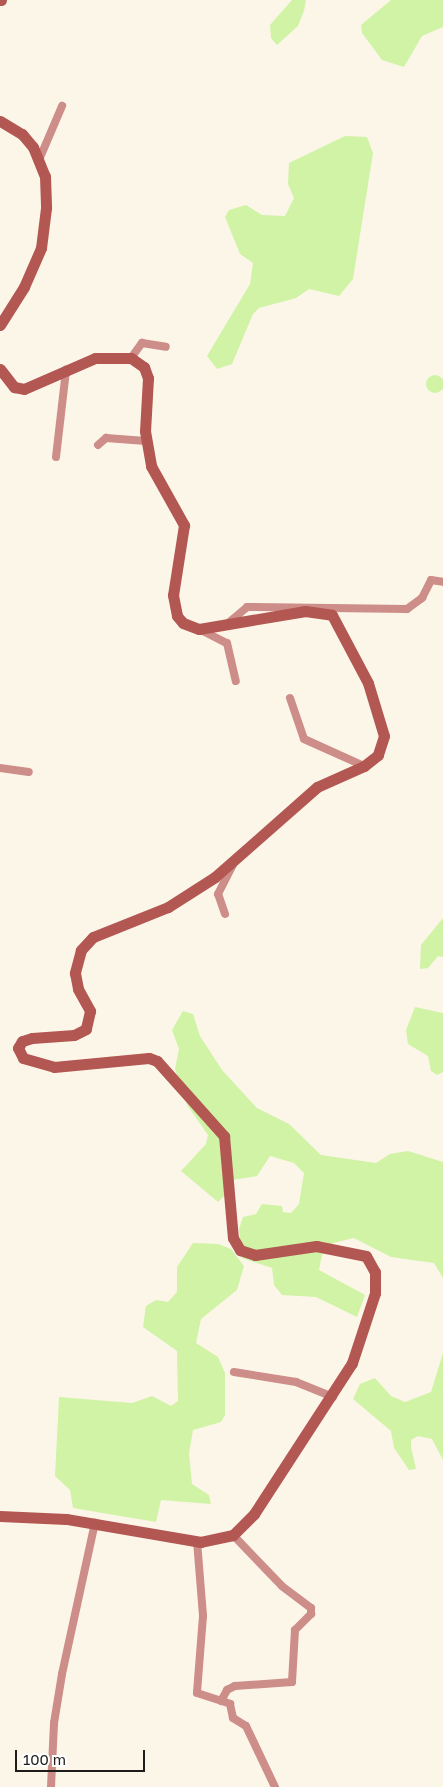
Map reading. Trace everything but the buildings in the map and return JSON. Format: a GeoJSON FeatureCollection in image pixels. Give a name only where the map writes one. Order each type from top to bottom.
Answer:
{"type":"FeatureCollection","features":[{"type":"Feature","properties":{"kind":"street"},"geometry":{"type":"LineString","coordinates":[[39,160],[62,106]]}},
{"type":"Feature","properties":{"kind":"street"},"geometry":{"type":"LineString","coordinates":[[0,121],[22,134],[39,160],[45,200],[41,248],[24,287],[0,325]]}},
{"type":"Feature","properties":{"kind":"street"},"geometry":{"type":"LineString","coordinates":[[131,358],[142,343],[166,346]]}},
{"type":"Feature","properties":{"kind":"street"},"geometry":{"type":"LineString","coordinates":[[0,370],[14,387],[24,389],[95,358],[131,358],[144,367],[148,378],[146,441],[151,466],[184,525],[173,605],[183,623],[228,643],[236,681]]}},
{"type":"Feature","properties":{"kind":"street"},"geometry":{"type":"LineString","coordinates":[[56,457],[66,370]]}},
{"type":"Feature","properties":{"kind":"street"},"geometry":{"type":"LineString","coordinates":[[98,445],[106,438],[146,441]]}},
{"type":"Feature","properties":{"kind":"street"},"geometry":{"type":"LineString","coordinates":[[226,626],[247,607],[407,608],[422,598],[431,580],[443,582]]}},
{"type":"Feature","properties":{"kind":"street"},"geometry":{"type":"LineString","coordinates":[[0,1516],[95,1523],[197,1541],[233,1535],[254,1514],[333,1397],[352,1363],[373,1302],[376,1282],[372,1262],[360,1253],[316,1246],[255,1255],[240,1250],[233,1238],[224,1136],[157,1061],[149,1058],[54,1067],[23,1058],[18,1048],[22,1041],[32,1038],[74,1035],[86,1029],[90,1011],[78,989],[75,973],[81,950],[93,937],[168,908],[235,860],[317,787],[364,766],[382,747],[383,727],[365,675],[332,615],[305,611],[226,626],[199,629]]}},
{"type":"Feature","properties":{"kind":"street"},"geometry":{"type":"LineString","coordinates":[[290,698],[304,739],[364,766]]}},
{"type":"Feature","properties":{"kind":"street"},"geometry":{"type":"LineString","coordinates":[[0,768],[29,772]]}},
{"type":"Feature","properties":{"kind":"street"},"geometry":{"type":"LineString","coordinates":[[226,914],[218,894],[235,860]]}},
{"type":"Feature","properties":{"kind":"street"},"geometry":{"type":"LineString","coordinates":[[234,1372],[296,1382],[333,1397]]}},
{"type":"Feature","properties":{"kind":"street"},"geometry":{"type":"LineString","coordinates":[[51,1787],[54,1723],[62,1674],[95,1523]]}},
{"type":"Feature","properties":{"kind":"street"},"geometry":{"type":"LineString","coordinates":[[221,1701],[226,1690],[235,1686],[292,1682],[295,1630],[312,1614],[306,1604],[282,1586],[233,1535]]}},
{"type":"Feature","properties":{"kind":"street"},"geometry":{"type":"LineString","coordinates":[[197,1541],[204,1616],[197,1693],[230,1704],[234,1721],[246,1726],[275,1787]]}},
{"type":"Feature","properties":{"kind":"green space"},"geometry":{"type":"Polygon","coordinates":[[[292,0],[306,0],[304,11],[298,26],[277,45],[271,38],[270,25],[292,0]]]}},
{"type":"Feature","properties":{"kind":"green space"},"geometry":{"type":"Polygon","coordinates":[[[391,0],[443,0],[443,27],[422,36],[404,67],[382,60],[362,33],[361,25],[391,0]]]}},
{"type":"Feature","properties":{"kind":"green space"},"geometry":{"type":"Polygon","coordinates":[[[345,136],[367,137],[373,153],[353,279],[339,296],[309,289],[296,298],[259,308],[253,314],[232,364],[217,369],[207,356],[250,284],[253,263],[240,254],[225,217],[229,210],[246,205],[262,215],[285,216],[294,198],[288,184],[289,163],[345,136]]]}},
{"type":"Feature","properties":{"kind":"green space"},"geometry":{"type":"Polygon","coordinates":[[[431,375],[439,375],[444,380],[442,391],[431,393],[426,388],[426,380],[431,375]]]}},
{"type":"Feature","properties":{"kind":"green space"},"geometry":{"type":"Polygon","coordinates":[[[443,918],[443,957],[438,956],[428,968],[420,969],[421,945],[443,918]]]}},
{"type":"Feature","properties":{"kind":"green space"},"geometry":{"type":"Polygon","coordinates":[[[415,1007],[443,1013],[443,1072],[437,1075],[431,1071],[428,1056],[408,1044],[406,1030],[415,1007]]]}},
{"type":"Feature","properties":{"kind":"green space"},"geometry":{"type":"Polygon","coordinates":[[[183,1011],[193,1014],[200,1036],[222,1070],[257,1108],[289,1124],[321,1155],[376,1163],[390,1154],[408,1151],[443,1162],[443,1278],[434,1263],[391,1257],[354,1238],[333,1243],[322,1255],[319,1270],[365,1295],[357,1317],[316,1297],[282,1295],[274,1285],[272,1268],[242,1258],[239,1229],[243,1217],[256,1214],[262,1204],[282,1206],[283,1212],[291,1213],[299,1204],[304,1173],[294,1163],[270,1156],[257,1176],[226,1181],[226,1194],[218,1202],[181,1171],[206,1144],[208,1135],[187,1105],[175,1069],[179,1049],[172,1030],[183,1011]]]}},
{"type":"Feature","properties":{"kind":"green space"},"geometry":{"type":"Polygon","coordinates":[[[193,1243],[218,1244],[231,1249],[244,1266],[237,1290],[201,1319],[196,1343],[218,1357],[225,1373],[225,1415],[221,1422],[193,1430],[189,1453],[192,1484],[209,1495],[211,1504],[161,1500],[156,1522],[73,1508],[70,1490],[55,1476],[59,1397],[132,1403],[152,1396],[171,1406],[178,1401],[177,1351],[143,1327],[146,1306],[156,1300],[168,1302],[177,1292],[177,1267],[193,1243]]]}},
{"type":"Feature","properties":{"kind":"green space"},"geometry":{"type":"Polygon","coordinates":[[[443,1353],[443,1460],[432,1439],[418,1436],[411,1440],[416,1469],[409,1470],[394,1448],[391,1431],[353,1399],[360,1384],[375,1378],[391,1396],[405,1402],[431,1392],[443,1353]]]}}]}
